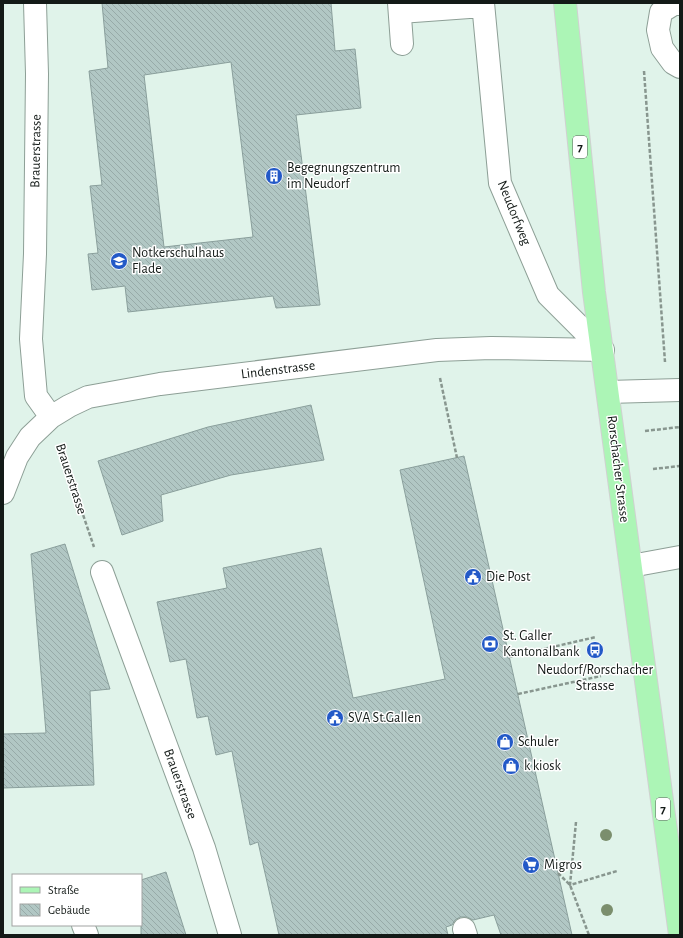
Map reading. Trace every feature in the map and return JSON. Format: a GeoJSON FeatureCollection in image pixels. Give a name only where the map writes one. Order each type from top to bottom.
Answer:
{"type":"FeatureCollection","features":[{"type":"Feature","properties":{"kind":"main road","name":"Rorschacher Strasse"},"geometry":{"type":"LineString","coordinates":[[565,3],[594,292],[680,935]]}},
{"type":"Feature","properties":{"kind":"street","name":"Brauerstrasse"},"geometry":{"type":"LineString","coordinates":[[35,3],[37,74],[35,254],[32,339],[36,396],[51,417]]}},
{"type":"Feature","properties":{"kind":"street","name":"Neudorfweg"},"geometry":{"type":"LineString","coordinates":[[483,5],[500,183],[548,295],[602,350]]}},
{"type":"Feature","properties":{"kind":"street"},"geometry":{"type":"LineString","coordinates":[[402,44],[399,8],[483,5]]}},
{"type":"Feature","properties":{"kind":"street"},"geometry":{"type":"LineString","coordinates":[[666,6],[658,30],[662,48],[673,62],[680,67]]}},
{"type":"Feature","properties":{"kind":"street","name":"Lindenstrasse"},"geometry":{"type":"LineString","coordinates":[[3,493],[17,457],[30,437],[51,417],[88,397],[160,384],[437,350],[491,348],[602,350]]}},
{"type":"Feature","properties":{"kind":"street"},"geometry":{"type":"LineString","coordinates":[[608,392],[673,390]]}},
{"type":"Feature","properties":{"kind":"street"},"geometry":{"type":"LineString","coordinates":[[631,566],[680,556]]}},
{"type":"Feature","properties":{"kind":"street","name":"Brauerstrasse"},"geometry":{"type":"LineString","coordinates":[[102,572],[204,848],[230,935]]}},
{"type":"Feature","properties":{"kind":"path"},"geometry":{"type":"LineString","coordinates":[[644,71],[673,390]]}},
{"type":"Feature","properties":{"kind":"path"},"geometry":{"type":"LineString","coordinates":[[440,376],[457,458]]}},
{"type":"Feature","properties":{"kind":"path","name":"Brauerstrasse"},"geometry":{"type":"LineString","coordinates":[[51,417],[102,572]]}},
{"type":"Feature","properties":{"kind":"path"},"geometry":{"type":"LineString","coordinates":[[645,431],[680,427]]}},
{"type":"Feature","properties":{"kind":"path"},"geometry":{"type":"LineString","coordinates":[[653,469],[680,466]]}},
{"type":"Feature","properties":{"kind":"path"},"geometry":{"type":"LineString","coordinates":[[509,657],[596,637]]}},
{"type":"Feature","properties":{"kind":"path"},"geometry":{"type":"LineString","coordinates":[[518,694],[601,676]]}},
{"type":"Feature","properties":{"kind":"path"},"geometry":{"type":"LineString","coordinates":[[576,822],[570,884],[589,935]]}},
{"type":"Feature","properties":{"kind":"path"},"geometry":{"type":"LineString","coordinates":[[570,884],[617,871]]}},
{"type":"Feature","properties":{"kind":"path"},"geometry":{"type":"LineString","coordinates":[[558,873],[570,884]]}},
{"type":"Feature","properties":{"kind":"building","name":"Begegnungszentrum im Neudorf"},"geometry":{"type":"Polygon","coordinates":[[[102,3],[331,3],[335,51],[355,49],[361,108],[296,115],[320,305],[276,308],[273,296],[128,312],[125,286],[92,290],[88,254],[98,253],[90,186],[102,185],[89,71],[108,68],[102,3]],[[231,62],[144,75],[164,247],[253,237],[231,62]]]}},
{"type":"Feature","properties":{"kind":"building"},"geometry":{"type":"Polygon","coordinates":[[[311,405],[324,460],[231,475],[161,495],[163,521],[122,535],[98,461],[208,427],[311,405]]]}},
{"type":"Feature","properties":{"kind":"building"},"geometry":{"type":"Polygon","coordinates":[[[464,456],[572,935],[501,935],[494,915],[473,920],[467,917],[460,917],[455,920],[452,925],[446,927],[448,935],[279,935],[258,842],[250,845],[232,751],[216,755],[208,716],[197,718],[186,659],[170,662],[157,602],[227,588],[223,568],[321,548],[353,698],[445,679],[400,470],[464,456]]]}},
{"type":"Feature","properties":{"kind":"building"},"geometry":{"type":"Polygon","coordinates":[[[65,544],[110,689],[90,691],[94,785],[3,788],[3,734],[46,733],[31,554],[65,544]]]}},
{"type":"Feature","properties":{"kind":"building"},"geometry":{"type":"Polygon","coordinates":[[[166,872],[186,935],[141,935],[142,880],[166,872]]]}},
{"type":"Feature","properties":{"kind":"place","name":"Begegnungszentrum im Neudorf"},"geometry":{"type":"Point","coordinates":[274,176]}},
{"type":"Feature","properties":{"kind":"place","name":"Notkerschulhaus Flade"},"geometry":{"type":"Point","coordinates":[119,261]}},
{"type":"Feature","properties":{"kind":"place","name":"Die Post"},"geometry":{"type":"Point","coordinates":[473,577]}},
{"type":"Feature","properties":{"kind":"place","name":"St. Galler Kantonalbank"},"geometry":{"type":"Point","coordinates":[490,644]}},
{"type":"Feature","properties":{"kind":"place","name":"Neudorf/Rorschacher Strasse"},"geometry":{"type":"Point","coordinates":[595,650]}},
{"type":"Feature","properties":{"kind":"place","name":"SVA St.Gallen"},"geometry":{"type":"Point","coordinates":[335,718]}},
{"type":"Feature","properties":{"kind":"place","name":"Schuler"},"geometry":{"type":"Point","coordinates":[505,742]}},
{"type":"Feature","properties":{"kind":"place","name":"k kiosk"},"geometry":{"type":"Point","coordinates":[511,766]}},
{"type":"Feature","properties":{"kind":"place","name":"Migros"},"geometry":{"type":"Point","coordinates":[531,865]}}]}
